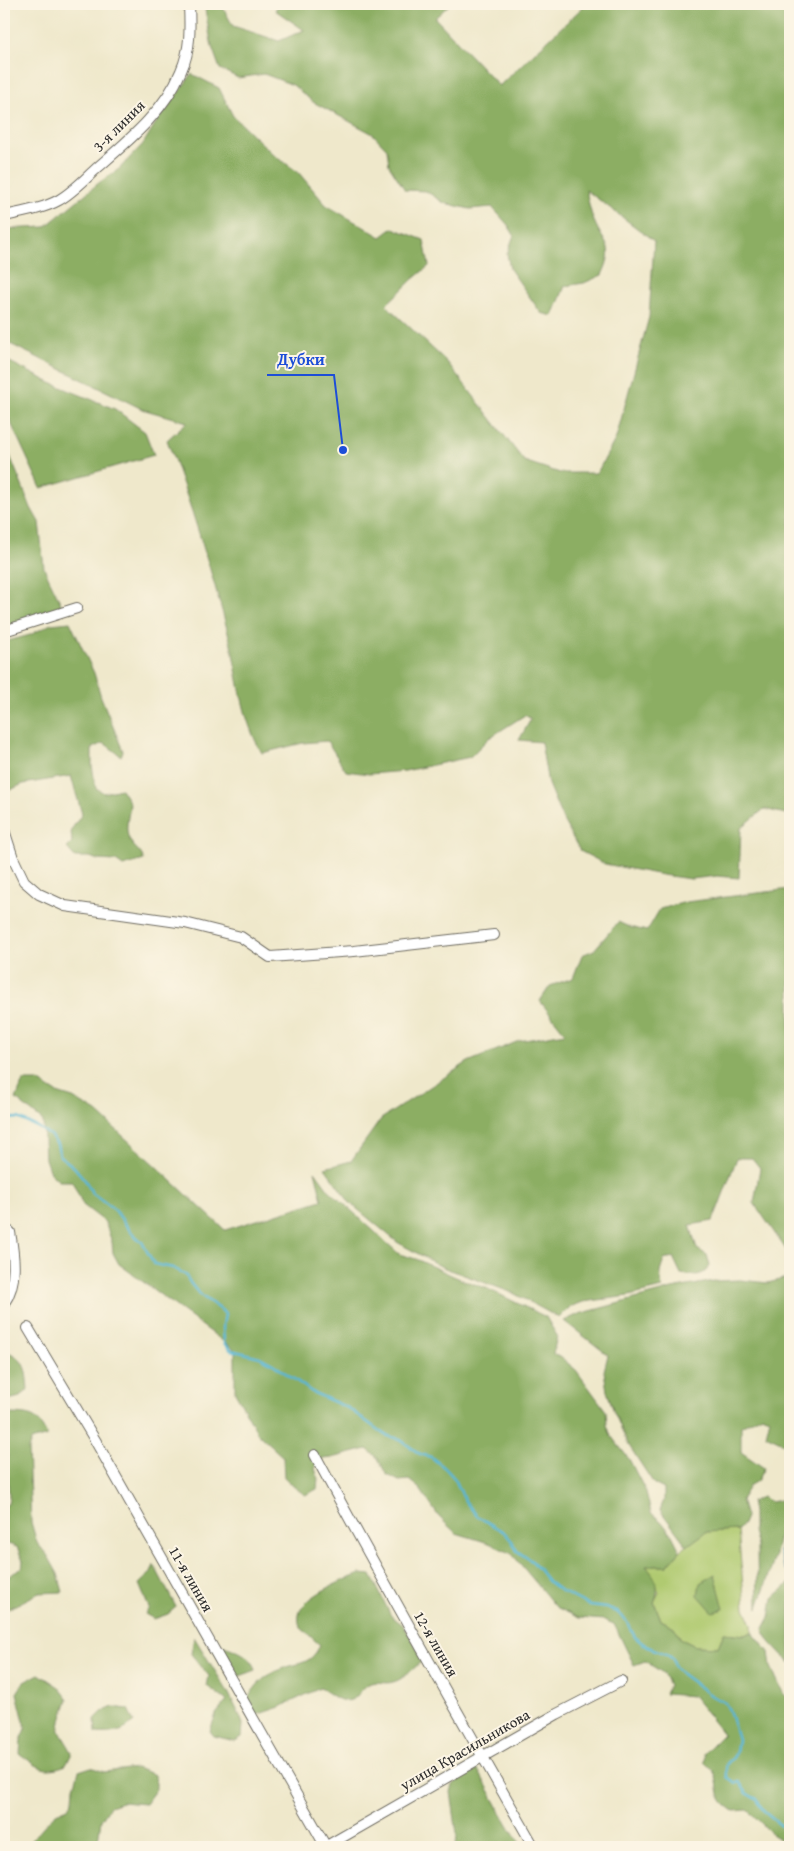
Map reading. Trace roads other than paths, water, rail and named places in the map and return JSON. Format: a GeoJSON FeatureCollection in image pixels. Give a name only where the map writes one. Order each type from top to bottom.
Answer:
{"type":"FeatureCollection","features":[{"type":"Feature","properties":{"kind":"street","name":"3-я линия"},"geometry":{"type":"LineString","coordinates":[[4,216],[58,201],[124,144],[150,117],[176,82],[183,67],[190,35],[189,4]]}},
{"type":"Feature","properties":{"kind":"street"},"geometry":{"type":"LineString","coordinates":[[4,632],[76,608]]}},
{"type":"Feature","properties":{"kind":"street"},"geometry":{"type":"LineString","coordinates":[[4,830],[13,858],[24,881],[39,894],[66,906],[184,923],[241,937],[270,957],[354,951],[494,935]]}},
{"type":"Feature","properties":{"kind":"street"},"geometry":{"type":"LineString","coordinates":[[4,1303],[14,1276],[13,1248],[10,1232]]}},
{"type":"Feature","properties":{"kind":"street","name":"11-я линия"},"geometry":{"type":"LineString","coordinates":[[28,1328],[95,1440],[325,1847]]}},
{"type":"Feature","properties":{"kind":"street","name":"12-я линия"},"geometry":{"type":"LineString","coordinates":[[315,1455],[393,1599],[534,1847]]}},
{"type":"Feature","properties":{"kind":"street","name":"улица Красильникова"},"geometry":{"type":"LineString","coordinates":[[325,1847],[557,1714],[621,1681]]}},
{"type":"Feature","properties":{"kind":"water"},"geometry":{"type":"Polygon","coordinates":[[[790,1530],[790,1572],[785,1571],[779,1552],[790,1530]]]}},
{"type":"Feature","properties":{"kind":"waterway"},"geometry":{"type":"LineString","coordinates":[[4,1119],[18,1118],[50,1135],[57,1144],[60,1156],[74,1167],[85,1180],[92,1193],[115,1210],[131,1232],[142,1242],[154,1264],[173,1268],[185,1274],[200,1295],[224,1312],[224,1343],[231,1350],[260,1357],[312,1392],[348,1408],[385,1435],[399,1439],[420,1454],[431,1457],[455,1479],[465,1501],[477,1516],[504,1532],[512,1541],[517,1551],[533,1562],[549,1582],[561,1591],[590,1606],[606,1608],[617,1612],[625,1619],[635,1637],[648,1647],[673,1659],[675,1667],[683,1675],[725,1703],[738,1739],[736,1753],[726,1765],[727,1777],[736,1783],[739,1782],[747,1793],[757,1799],[763,1810],[790,1834]]}},
{"type":"Feature","properties":{"kind":"place","name":"Дубки"},"geometry":{"type":"Point","coordinates":[343,450]}}]}
